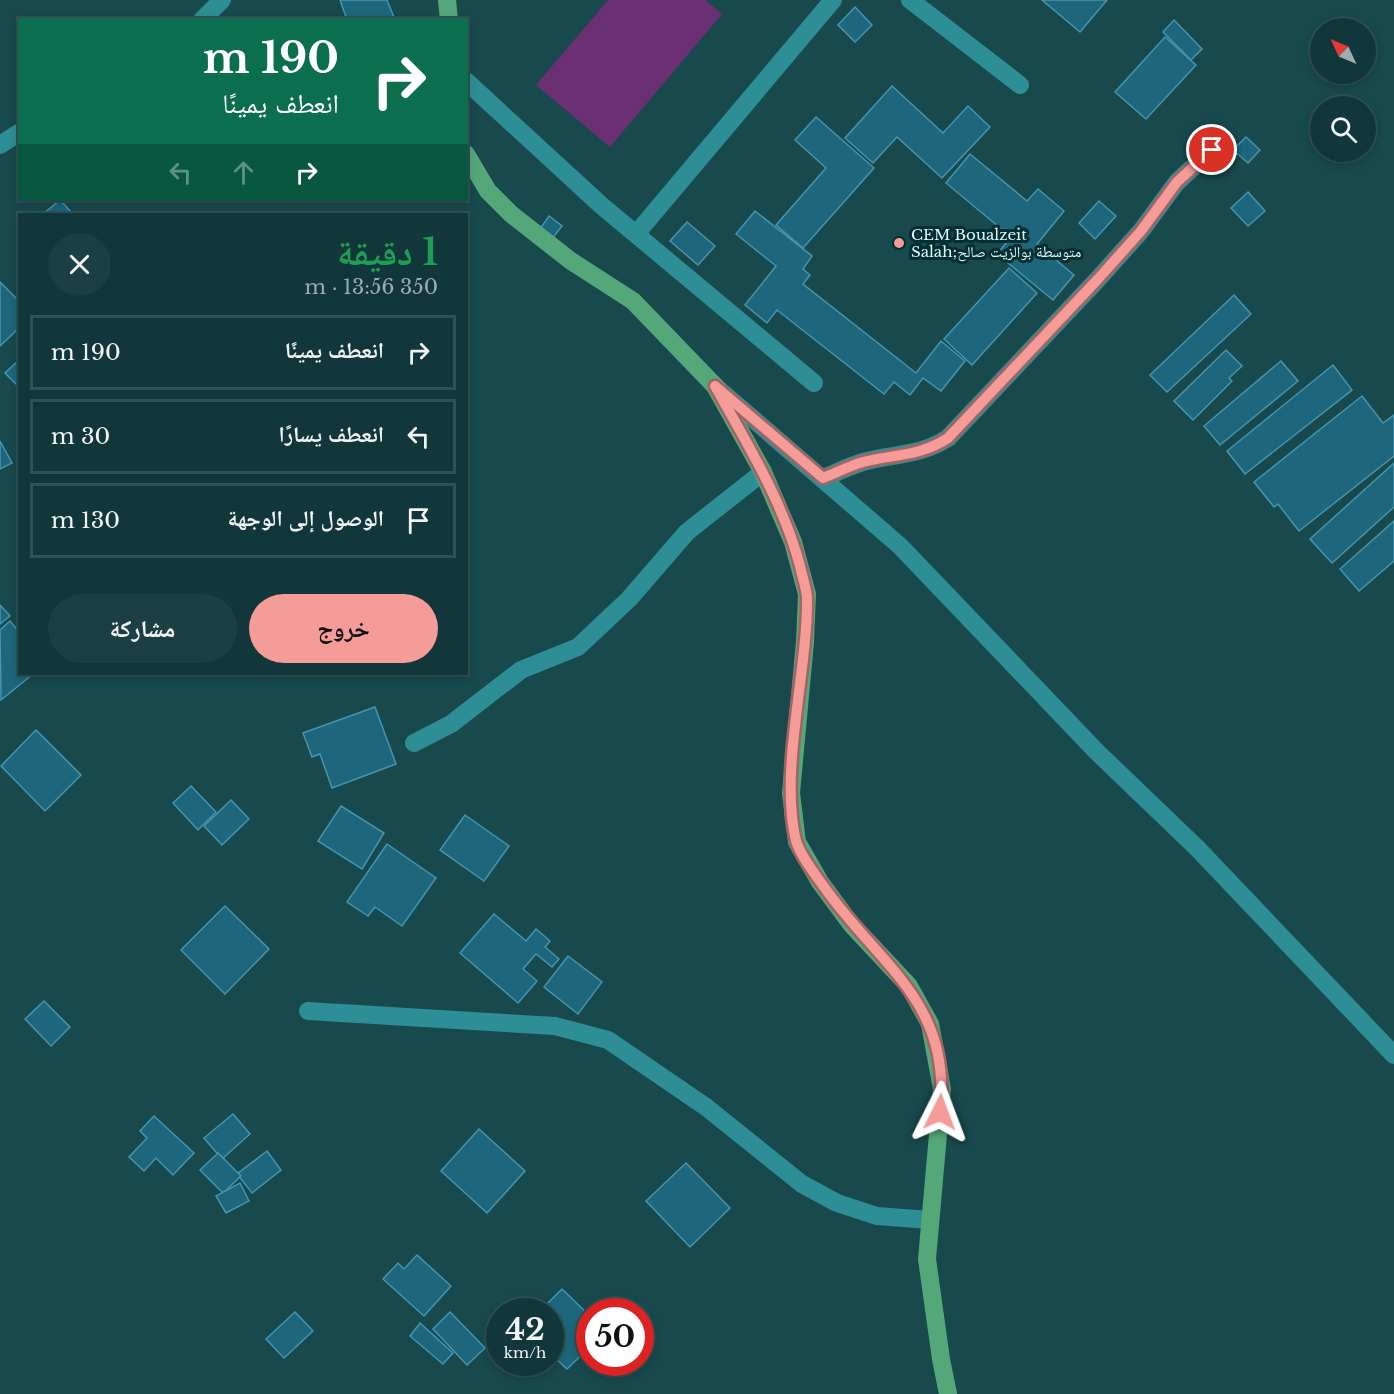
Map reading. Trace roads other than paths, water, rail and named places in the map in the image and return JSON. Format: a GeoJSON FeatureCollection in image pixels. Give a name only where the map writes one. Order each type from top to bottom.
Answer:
{"type":"FeatureCollection","features":[{"type":"Feature","properties":{"kind":"main road"},"geometry":{"type":"LineString","coordinates":[[447,0],[449,18]]}},
{"type":"Feature","properties":{"kind":"main road"},"geometry":{"type":"LineString","coordinates":[[468,157],[488,191],[511,214],[571,261],[633,301],[715,386],[763,472],[793,542],[807,594],[805,642],[791,793],[797,842],[820,882],[851,924],[909,987],[930,1024],[942,1089],[927,1259],[948,1394]]}},
{"type":"Feature","properties":{"kind":"street"},"geometry":{"type":"LineString","coordinates":[[204,18],[222,0]]}},
{"type":"Feature","properties":{"kind":"street"},"geometry":{"type":"LineString","coordinates":[[636,234],[833,0]]}},
{"type":"Feature","properties":{"kind":"street"},"geometry":{"type":"LineString","coordinates":[[910,0],[1020,85]]}},
{"type":"Feature","properties":{"kind":"street"},"geometry":{"type":"LineString","coordinates":[[468,83],[636,234],[814,383]]}},
{"type":"Feature","properties":{"kind":"street"},"geometry":{"type":"LineString","coordinates":[[0,145],[18,133]]}},
{"type":"Feature","properties":{"kind":"street"},"geometry":{"type":"LineString","coordinates":[[823,478],[863,462],[913,454],[934,447],[948,438],[1141,231],[1177,182],[1212,150]]}},
{"type":"Feature","properties":{"kind":"street"},"geometry":{"type":"LineString","coordinates":[[715,386],[900,546],[1097,752],[1197,848],[1394,1055]]}},
{"type":"Feature","properties":{"kind":"street"},"geometry":{"type":"LineString","coordinates":[[414,743],[451,724],[521,670],[578,647],[629,599],[687,532],[763,472]]}},
{"type":"Feature","properties":{"kind":"street"},"geometry":{"type":"LineString","coordinates":[[308,1011],[555,1026],[608,1040],[706,1107],[802,1184],[837,1203],[877,1216],[930,1220]]}},
{"type":"Feature","properties":{"kind":"place","name":"CEM Boualzeit Salah;متوسطة بوالزيت صالح"},"geometry":{"type":"Point","coordinates":[899,243]}}]}
